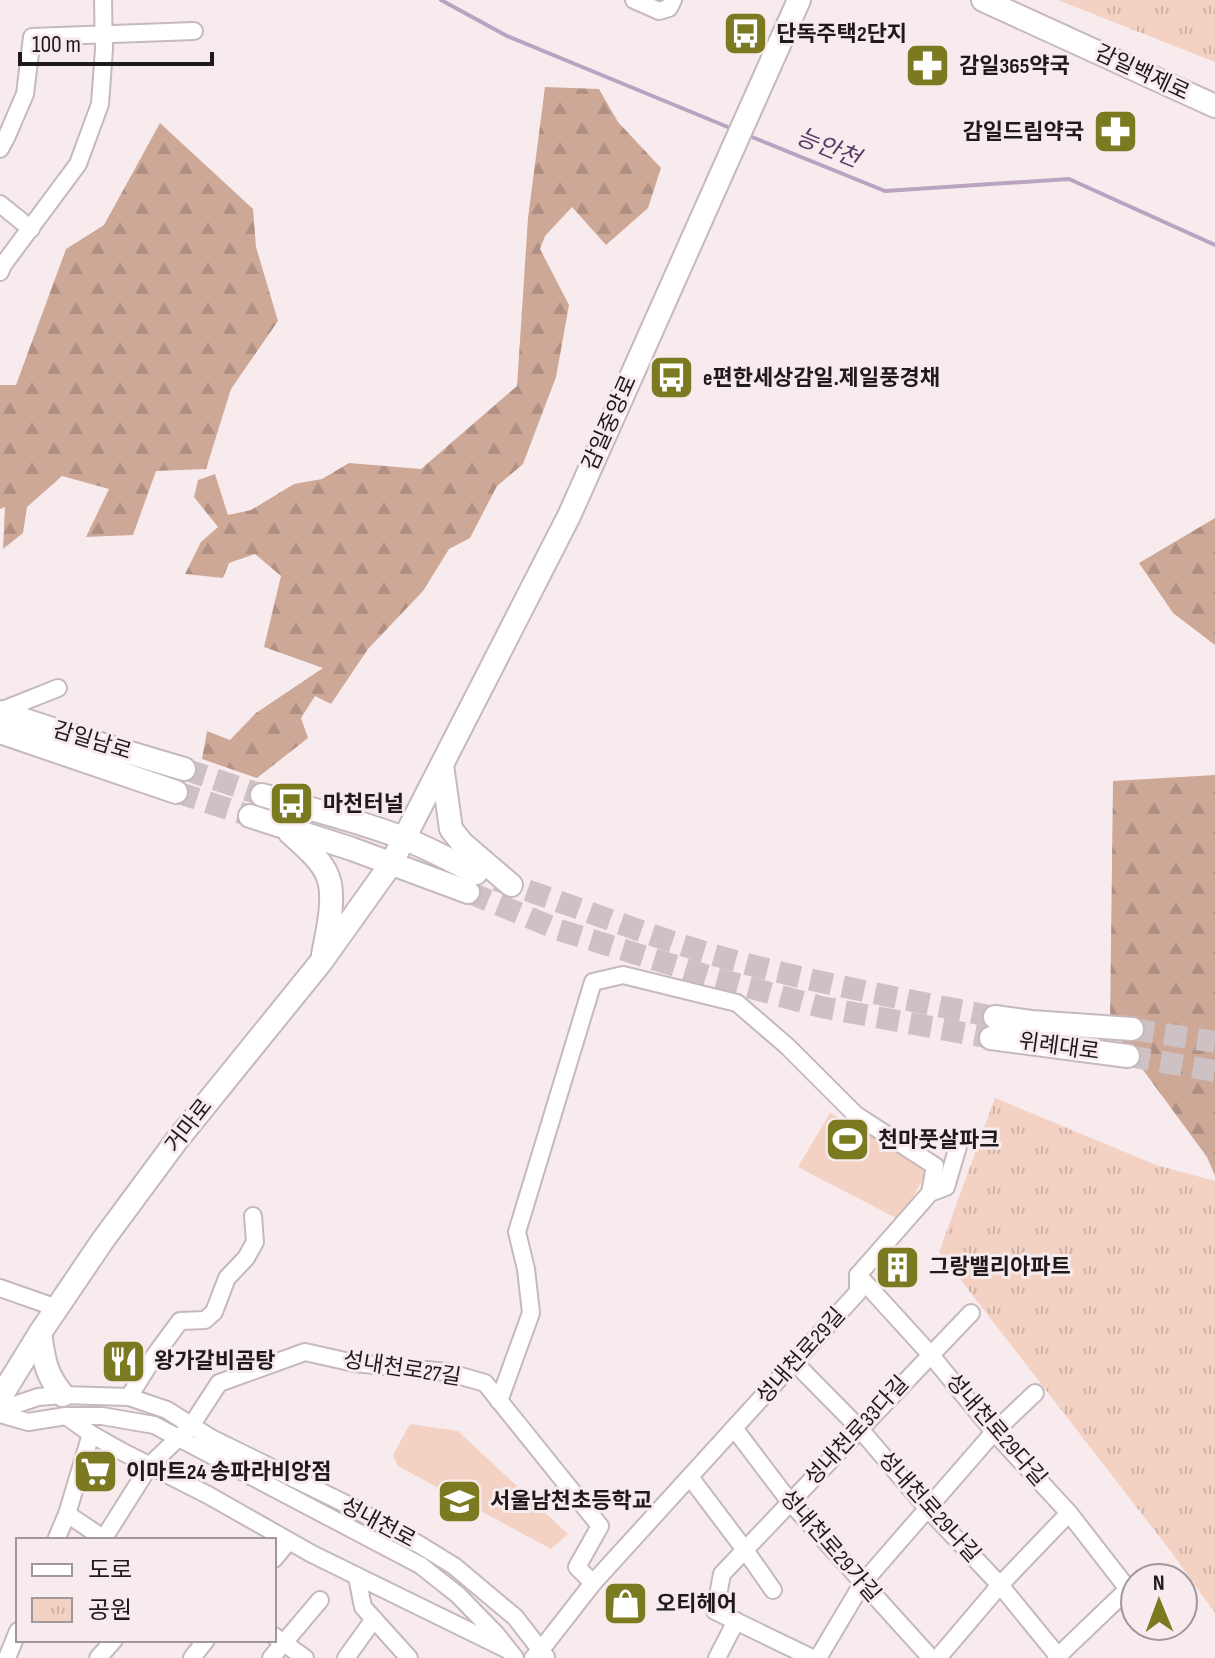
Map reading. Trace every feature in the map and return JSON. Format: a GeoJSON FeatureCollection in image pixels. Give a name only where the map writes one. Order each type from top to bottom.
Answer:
{"type":"FeatureCollection","features":[{"type":"Feature","properties":{"kind":"main road","name":"감일중앙로"},"geometry":{"type":"LineString","coordinates":[[391,864],[569,516],[799,0]]}},
{"type":"Feature","properties":{"kind":"main road","name":"감일백제로"},"geometry":{"type":"LineString","coordinates":[[983,0],[1215,106]]}},
{"type":"Feature","properties":{"kind":"main road","name":"감일남로"},"geometry":{"type":"LineString","coordinates":[[0,711],[184,769]]}},
{"type":"Feature","properties":{"kind":"main road","name":"감일남로"},"geometry":{"type":"LineString","coordinates":[[0,732],[176,792]]}},
{"type":"Feature","properties":{"kind":"main road"},"geometry":{"type":"LineString","coordinates":[[442,765],[451,829],[462,843],[511,885]]}},
{"type":"Feature","properties":{"kind":"main road"},"geometry":{"type":"LineString","coordinates":[[250,816],[391,864],[472,883],[440,854],[404,838],[262,795]]}},
{"type":"Feature","properties":{"kind":"main road"},"geometry":{"type":"LineString","coordinates":[[287,829],[317,859],[328,876],[331,892],[321,962]]}},
{"type":"Feature","properties":{"kind":"main road","name":"거마로"},"geometry":{"type":"LineString","coordinates":[[0,1398],[103,1240],[177,1140],[321,962],[391,864]]}},
{"type":"Feature","properties":{"kind":"main road","name":"위례대로"},"geometry":{"type":"LineString","coordinates":[[1128,1056],[993,1028],[1031,1022],[1132,1029]]}},
{"type":"Feature","properties":{"kind":"main road"},"geometry":{"type":"LineString","coordinates":[[40,1333],[45,1368],[65,1405]]}},
{"type":"Feature","properties":{"kind":"street"},"geometry":{"type":"LineString","coordinates":[[0,272],[78,164],[100,104],[103,0]]}},
{"type":"Feature","properties":{"kind":"street"},"geometry":{"type":"LineString","coordinates":[[634,0],[659,11],[669,8],[673,0]]}},
{"type":"Feature","properties":{"kind":"street"},"geometry":{"type":"LineString","coordinates":[[0,149],[25,94],[32,37],[194,31]]}},
{"type":"Feature","properties":{"kind":"street"},"geometry":{"type":"LineString","coordinates":[[0,204],[31,229]]}},
{"type":"Feature","properties":{"kind":"street"},"geometry":{"type":"LineString","coordinates":[[0,711],[58,688]]}},
{"type":"Feature","properties":{"kind":"street"},"geometry":{"type":"LineString","coordinates":[[499,1401],[531,1313],[526,1269],[517,1232],[593,982],[623,975],[737,1003],[787,1046],[856,1115],[935,1166],[930,1193]]}},
{"type":"Feature","properties":{"kind":"street","name":"성내천로29길"},"geometry":{"type":"LineString","coordinates":[[540,1656],[593,1583],[858,1292],[858,1275],[930,1193],[946,1187],[959,1143]]}},
{"type":"Feature","properties":{"kind":"street"},"geometry":{"type":"LineString","coordinates":[[129,1397],[180,1321],[205,1320],[214,1312],[227,1278],[246,1258],[255,1242],[253,1216]]}},
{"type":"Feature","properties":{"kind":"street","name":"성내천로29다길"},"geometry":{"type":"LineString","coordinates":[[858,1275],[1069,1513],[1128,1589],[1057,1657]]}},
{"type":"Feature","properties":{"kind":"street"},"geometry":{"type":"LineString","coordinates":[[0,1288],[57,1308]]}},
{"type":"Feature","properties":{"kind":"street","name":"성내천로33다길"},"geometry":{"type":"LineString","coordinates":[[815,1658],[715,1611],[722,1574],[971,1313]]}},
{"type":"Feature","properties":{"kind":"street","name":"성내천로27길"},"geometry":{"type":"LineString","coordinates":[[150,1465],[185,1432],[219,1383],[305,1352],[354,1363],[447,1372],[485,1383],[600,1526],[577,1567],[593,1583]]}},
{"type":"Feature","properties":{"kind":"street","name":"성내천로29나길"},"geometry":{"type":"LineString","coordinates":[[795,1363],[860,1429],[927,1508],[1000,1585],[1057,1657]]}},
{"type":"Feature","properties":{"kind":"street"},"geometry":{"type":"LineString","coordinates":[[815,1658],[862,1584],[994,1432],[1035,1393]]}},
{"type":"Feature","properties":{"kind":"street","name":"성내천로"},"geometry":{"type":"LineString","coordinates":[[0,1412],[38,1397],[102,1416],[211,1438],[348,1505],[454,1566],[515,1617],[540,1656]]}},
{"type":"Feature","properties":{"kind":"street","name":"성내천로"},"geometry":{"type":"LineString","coordinates":[[65,1405],[129,1397],[167,1410],[185,1432],[420,1565],[458,1595],[512,1654]]}},
{"type":"Feature","properties":{"kind":"street"},"geometry":{"type":"LineString","coordinates":[[65,1405],[91,1434],[357,1577],[512,1654]]}},
{"type":"Feature","properties":{"kind":"street","name":"성내천로29가길"},"geometry":{"type":"LineString","coordinates":[[734,1428],[790,1502],[931,1658]]}},
{"type":"Feature","properties":{"kind":"street"},"geometry":{"type":"LineString","coordinates":[[57,1538],[91,1434]]}},
{"type":"Feature","properties":{"kind":"street"},"geometry":{"type":"LineString","coordinates":[[106,1538],[150,1465]]}},
{"type":"Feature","properties":{"kind":"street"},"geometry":{"type":"LineString","coordinates":[[690,1477],[773,1590]]}},
{"type":"Feature","properties":{"kind":"street"},"geometry":{"type":"LineString","coordinates":[[938,1658],[1000,1585],[1069,1513]]}},
{"type":"Feature","properties":{"kind":"street"},"geometry":{"type":"LineString","coordinates":[[67,1514],[103,1538]]}},
{"type":"Feature","properties":{"kind":"street"},"geometry":{"type":"LineString","coordinates":[[276,1557],[289,1541]]}},
{"type":"Feature","properties":{"kind":"street"},"geometry":{"type":"LineString","coordinates":[[357,1577],[363,1607],[409,1658]]}},
{"type":"Feature","properties":{"kind":"street"},"geometry":{"type":"LineString","coordinates":[[271,1658],[278,1640],[320,1600]]}},
{"type":"Feature","properties":{"kind":"street"},"geometry":{"type":"LineString","coordinates":[[346,1658],[374,1619]]}},
{"type":"Feature","properties":{"kind":"street"},"geometry":{"type":"LineString","coordinates":[[717,1658],[736,1621]]}},
{"type":"Feature","properties":{"kind":"street"},"geometry":{"type":"LineString","coordinates":[[7,1658],[16,1636]]}},
{"type":"Feature","properties":{"kind":"street"},"geometry":{"type":"LineString","coordinates":[[278,1640],[305,1658]]}},
{"type":"Feature","properties":{"kind":"street"},"geometry":{"type":"LineString","coordinates":[[98,1658],[112,1642]]}},
{"type":"Feature","properties":{"kind":"street"},"geometry":{"type":"LineString","coordinates":[[192,1658],[204,1642]]}},
{"type":"Feature","properties":{"kind":"green space"},"geometry":{"type":"Polygon","coordinates":[[[1058,0],[1215,0],[1215,62],[1058,0]]]}},
{"type":"Feature","properties":{"kind":"green space"},"geometry":{"type":"Polygon","coordinates":[[[545,87],[599,89],[618,122],[661,168],[648,208],[606,245],[572,207],[545,236],[540,249],[569,305],[556,377],[523,464],[497,486],[470,538],[449,549],[423,591],[368,649],[331,704],[315,696],[301,718],[308,738],[257,778],[202,759],[207,731],[230,740],[256,713],[323,668],[264,647],[281,576],[255,554],[229,563],[223,578],[185,574],[201,542],[218,527],[194,497],[198,480],[215,474],[228,515],[251,510],[294,484],[322,479],[349,463],[421,469],[517,386],[528,218],[545,87]]]}},
{"type":"Feature","properties":{"kind":"green space"},"geometry":{"type":"Polygon","coordinates":[[[160,123],[253,209],[256,247],[278,321],[231,389],[206,469],[156,471],[133,535],[86,537],[109,489],[62,476],[27,507],[23,533],[3,549],[5,507],[0,509],[0,385],[16,385],[66,249],[104,225],[160,123]]]}},
{"type":"Feature","properties":{"kind":"green space"},"geometry":{"type":"Polygon","coordinates":[[[1215,518],[1215,645],[1173,613],[1139,563],[1215,518]]]}},
{"type":"Feature","properties":{"kind":"green space"},"geometry":{"type":"Polygon","coordinates":[[[1215,775],[1215,1176],[1207,1157],[1110,1025],[1113,781],[1215,775]]]}},
{"type":"Feature","properties":{"kind":"green space"},"geometry":{"type":"Polygon","coordinates":[[[995,1098],[1156,1165],[1215,1181],[1215,1613],[1199,1591],[1199,1562],[1178,1562],[939,1252],[995,1098]]]}},
{"type":"Feature","properties":{"kind":"green space","name":"천마풋살파크"},"geometry":{"type":"Polygon","coordinates":[[[830,1113],[930,1167],[900,1220],[798,1167],[830,1113]]]}},
{"type":"Feature","properties":{"kind":"green space"},"geometry":{"type":"Polygon","coordinates":[[[410,1424],[458,1431],[568,1534],[551,1549],[398,1466],[393,1455],[410,1424]]]}},
{"type":"Feature","properties":{"kind":"waterway","name":"능안천"},"geometry":{"type":"LineString","coordinates":[[441,0],[507,36],[735,130]]}},
{"type":"Feature","properties":{"kind":"waterway","name":"능안천"},"geometry":{"type":"LineString","coordinates":[[747,135],[885,191],[1069,179],[1215,245]]}},
{"type":"Feature","properties":{"kind":"tunnel"},"geometry":{"type":"LineString","coordinates":[[184,769],[262,795]]}},
{"type":"Feature","properties":{"kind":"tunnel"},"geometry":{"type":"LineString","coordinates":[[176,792],[250,816]]}},
{"type":"Feature","properties":{"kind":"tunnel"},"geometry":{"type":"LineString","coordinates":[[496,880],[721,957],[823,982],[995,1017]]}},
{"type":"Feature","properties":{"kind":"tunnel"},"geometry":{"type":"LineString","coordinates":[[468,892],[559,930],[711,977],[821,1007],[991,1038]]}},
{"type":"Feature","properties":{"kind":"tunnel"},"geometry":{"type":"LineString","coordinates":[[1132,1029],[1215,1042]]}},
{"type":"Feature","properties":{"kind":"tunnel"},"geometry":{"type":"LineString","coordinates":[[1128,1056],[1215,1071]]}},
{"type":"Feature","properties":{"kind":"place","name":"단독주택2단지"},"geometry":{"type":"Point","coordinates":[745,34]}},
{"type":"Feature","properties":{"kind":"place","name":"감일365약국"},"geometry":{"type":"Point","coordinates":[928,66]}},
{"type":"Feature","properties":{"kind":"place","name":"감일드림약국"},"geometry":{"type":"Point","coordinates":[1115,132]}},
{"type":"Feature","properties":{"kind":"place","name":"e편한세상감일.제일풍경채"},"geometry":{"type":"Point","coordinates":[672,378]}},
{"type":"Feature","properties":{"kind":"place","name":"마천터널"},"geometry":{"type":"Point","coordinates":[292,804]}},
{"type":"Feature","properties":{"kind":"place","name":"천마풋살파크"},"geometry":{"type":"Point","coordinates":[847,1140]}},
{"type":"Feature","properties":{"kind":"place","name":"그랑밸리아파트"},"geometry":{"type":"Point","coordinates":[898,1267]}},
{"type":"Feature","properties":{"kind":"place","name":"왕가갈비곰탕"},"geometry":{"type":"Point","coordinates":[123,1361]}},
{"type":"Feature","properties":{"kind":"place","name":"이마트24 송파라비앙점"},"geometry":{"type":"Point","coordinates":[95,1472]}},
{"type":"Feature","properties":{"kind":"place","name":"서울남천초등학교"},"geometry":{"type":"Point","coordinates":[459,1501]}},
{"type":"Feature","properties":{"kind":"place","name":"오티헤어"},"geometry":{"type":"Point","coordinates":[625,1604]}}]}
